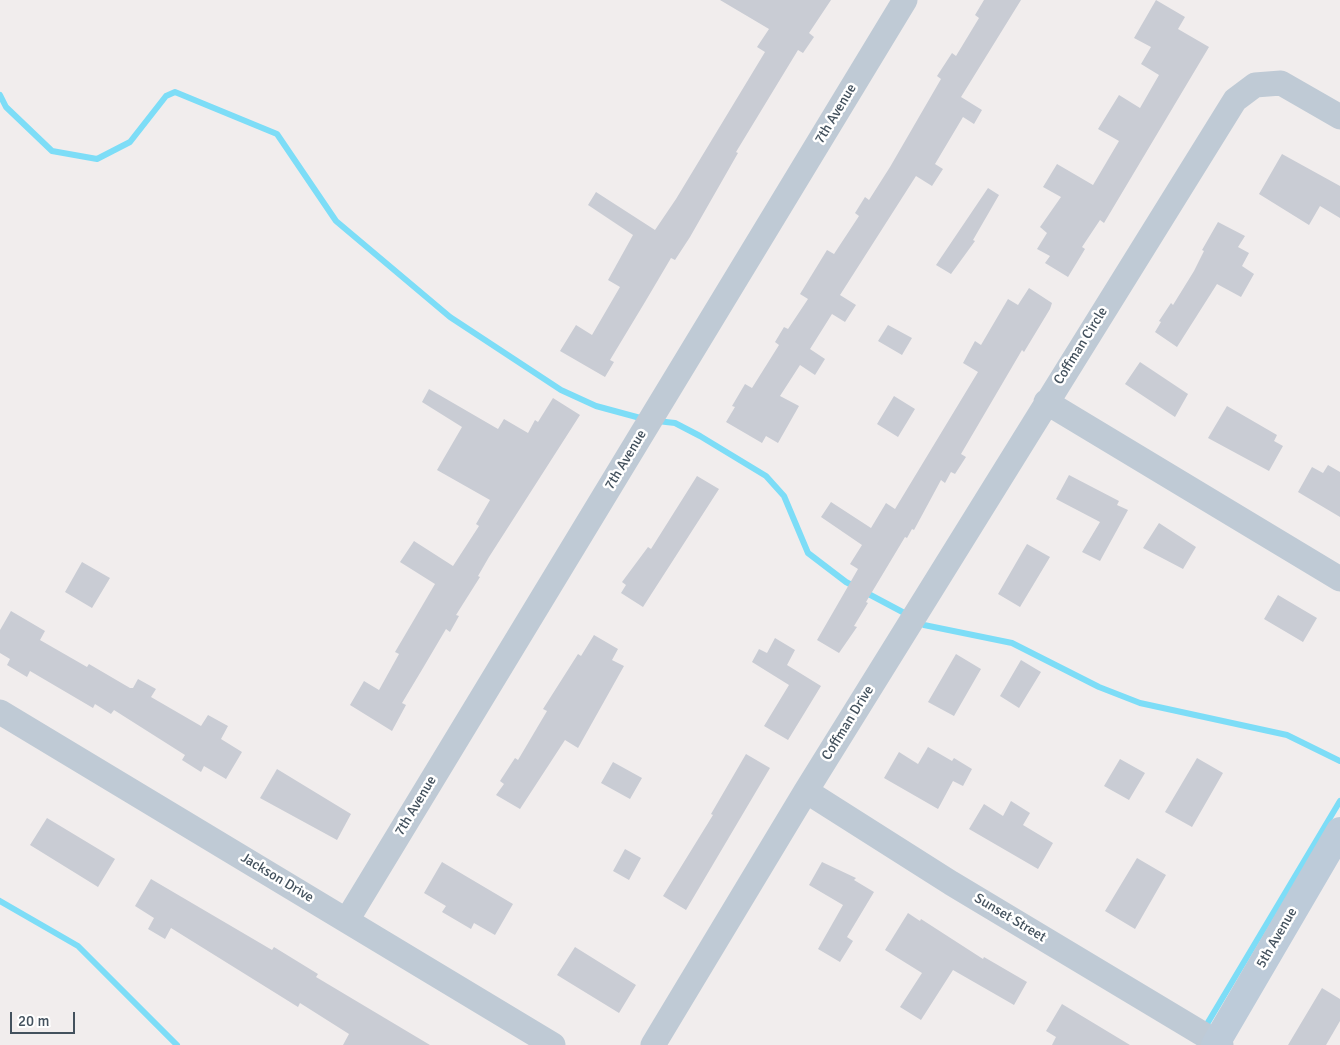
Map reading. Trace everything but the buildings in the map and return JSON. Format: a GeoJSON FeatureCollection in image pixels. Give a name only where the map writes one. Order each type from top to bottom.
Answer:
{"type":"FeatureCollection","features":[{"type":"Feature","properties":{"kind":"street","name":"7th Avenue"},"geometry":{"type":"LineString","coordinates":[[347,920],[905,0]]}},
{"type":"Feature","properties":{"kind":"street","name":"Coffman Circle"},"geometry":{"type":"LineString","coordinates":[[1046,402],[1235,100],[1255,85],[1281,83],[1340,117]]}},
{"type":"Feature","properties":{"kind":"street"},"geometry":{"type":"LineString","coordinates":[[1046,402],[1340,579]]}},
{"type":"Feature","properties":{"kind":"street","name":"Coffman Drive"},"geometry":{"type":"LineString","coordinates":[[653,1045],[806,791],[1046,402]]}},
{"type":"Feature","properties":{"kind":"street","name":"Jackson Drive"},"geometry":{"type":"LineString","coordinates":[[0,712],[553,1045]]}},
{"type":"Feature","properties":{"kind":"street","name":"Sunset Street"},"geometry":{"type":"LineString","coordinates":[[806,791],[951,883],[1217,1044]]}},
{"type":"Feature","properties":{"kind":"street","name":"5th Avenue"},"geometry":{"type":"LineString","coordinates":[[1217,1044],[1340,831]]}},
{"type":"Feature","properties":{"kind":"waterway"},"geometry":{"type":"LineString","coordinates":[[0,95],[6,107],[52,151],[97,159],[130,142],[166,96],[175,92],[277,134],[336,221],[450,317],[561,390],[596,406],[644,419]]}},
{"type":"Feature","properties":{"kind":"waterway"},"geometry":{"type":"LineString","coordinates":[[657,421],[675,423],[766,476],[784,496],[808,553],[846,582],[910,616]]}},
{"type":"Feature","properties":{"kind":"waterway"},"geometry":{"type":"LineString","coordinates":[[918,621],[924,625],[1012,643],[1099,687],[1140,703],[1287,735],[1340,761]]}},
{"type":"Feature","properties":{"kind":"waterway"},"geometry":{"type":"LineString","coordinates":[[1204,1029],[1340,801]]}},
{"type":"Feature","properties":{"kind":"waterway"},"geometry":{"type":"LineString","coordinates":[[0,901],[78,946],[177,1045]]}}]}
